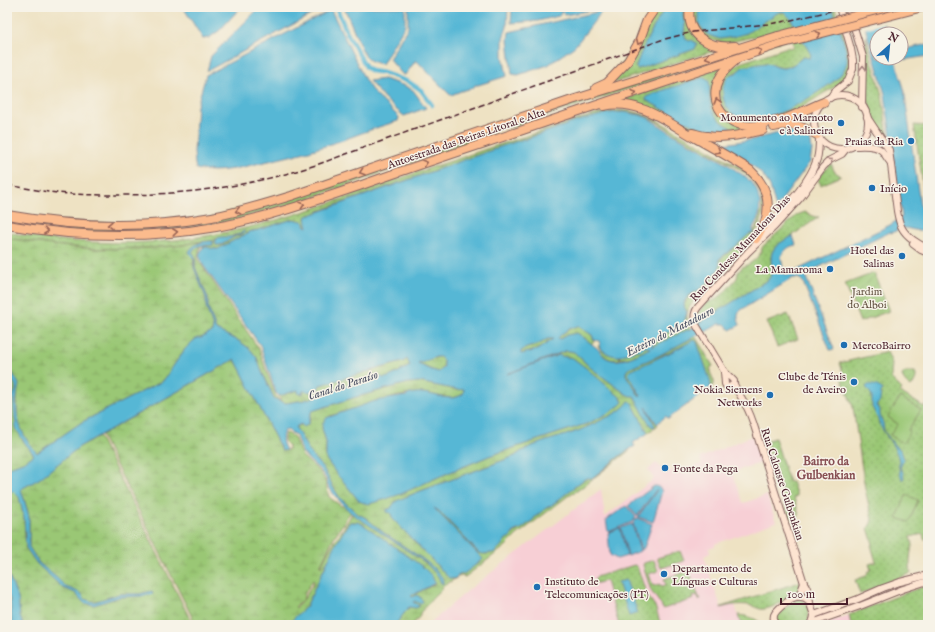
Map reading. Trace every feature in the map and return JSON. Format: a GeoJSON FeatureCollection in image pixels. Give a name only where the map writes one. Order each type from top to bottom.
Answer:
{"type":"FeatureCollection","features":[{"type":"Feature","properties":{"kind":"highway"},"geometry":{"type":"LineString","coordinates":[[572,100],[607,83],[628,61],[639,42],[647,20],[656,7]]}},
{"type":"Feature","properties":{"kind":"highway"},"geometry":{"type":"LineString","coordinates":[[690,7],[689,13],[691,24],[696,34],[704,41],[714,45],[726,47],[746,46]]}},
{"type":"Feature","properties":{"kind":"highway","name":"Autoestrada das Beiras Litoral e Alta"},"geometry":{"type":"LineString","coordinates":[[7,225],[100,236],[143,235],[216,227],[258,218],[304,204],[737,58],[779,40],[888,7]]}},
{"type":"Feature","properties":{"kind":"highway","name":"Autoestrada das Beiras Litoral e Alta"},"geometry":{"type":"LineString","coordinates":[[7,215],[101,226],[141,225],[212,217],[291,196],[572,100],[746,46],[779,40],[923,7]]}},
{"type":"Feature","properties":{"kind":"highway"},"geometry":{"type":"LineString","coordinates":[[737,58],[722,73],[715,92],[716,100],[722,113],[737,124],[753,126],[785,118],[827,100]]}},
{"type":"Feature","properties":{"kind":"highway"},"geometry":{"type":"LineString","coordinates":[[570,114],[609,105],[627,104],[645,109],[750,170],[764,187],[768,205],[764,223],[756,239]]}},
{"type":"Feature","properties":{"kind":"highway"},"geometry":{"type":"LineString","coordinates":[[685,131],[707,136],[728,137],[784,124],[798,125],[818,136]]}},
{"type":"Feature","properties":{"kind":"main road"},"geometry":{"type":"LineString","coordinates":[[839,7],[851,49],[853,69],[848,81],[834,92],[818,109],[814,117],[814,127],[822,142],[829,147],[846,149],[854,146],[865,134],[867,117]]}},
{"type":"Feature","properties":{"kind":"main road"},"geometry":{"type":"LineString","coordinates":[[848,7],[863,58],[862,107]]}},
{"type":"Feature","properties":{"kind":"main road"},"geometry":{"type":"LineString","coordinates":[[827,100],[839,96],[848,97],[856,100],[862,107],[889,150],[897,211],[902,228],[912,244],[921,250],[928,251]]}},
{"type":"Feature","properties":{"kind":"main road"},"geometry":{"type":"LineString","coordinates":[[748,252],[756,239],[797,192],[810,174],[817,160],[819,150],[818,136]]}},
{"type":"Feature","properties":{"kind":"main road"},"geometry":{"type":"LineString","coordinates":[[854,146],[870,146],[879,148],[892,165]]}},
{"type":"Feature","properties":{"kind":"main road","name":"Rua Condessa Mumadona Dias"},"geometry":{"type":"LineString","coordinates":[[728,379],[695,323],[695,311],[748,252],[775,226],[801,197],[823,166],[830,160],[842,154],[846,149]]}},
{"type":"Feature","properties":{"kind":"main road","name":"Rua Calouste Gulbenkian"},"geometry":{"type":"LineString","coordinates":[[728,379],[725,385],[732,386],[738,393],[747,409],[759,440],[814,615]]}},
{"type":"Feature","properties":{"kind":"main road"},"geometry":{"type":"LineString","coordinates":[[811,624],[814,615],[883,588],[928,574]]}},
{"type":"Feature","properties":{"kind":"main road"},"geometry":{"type":"LineString","coordinates":[[811,624],[928,581]]}},
{"type":"Feature","properties":{"kind":"main road"},"geometry":{"type":"LineString","coordinates":[[775,625],[774,616],[777,610],[798,596],[804,583]]}},
{"type":"Feature","properties":{"kind":"main road"},"geometry":{"type":"LineString","coordinates":[[798,596],[809,601]]}},
{"type":"Feature","properties":{"kind":"shaded area"},"geometry":{"type":"Polygon","coordinates":[[[752,436],[761,463],[732,472],[743,503],[767,495],[776,522],[715,544],[715,546],[709,548],[710,553],[704,556],[721,607],[800,582],[795,594],[770,608],[765,609],[743,604],[735,605],[741,625],[428,625],[471,588],[601,489],[605,517],[654,479],[648,470],[656,463],[665,471],[692,467],[701,464],[700,458],[752,436]]]}},
{"type":"Feature","properties":{"kind":"shaded area"},"geometry":{"type":"Polygon","coordinates":[[[849,615],[851,625],[819,625],[849,615]]]}},
{"type":"Feature","properties":{"kind":"green space"},"geometry":{"type":"Polygon","coordinates":[[[660,7],[666,7],[646,42],[636,66],[637,69],[695,49],[697,44],[686,39],[684,32],[684,7],[688,7],[689,23],[720,49],[607,85],[648,26],[660,7]]]}},
{"type":"Feature","properties":{"kind":"green space"},"geometry":{"type":"Polygon","coordinates":[[[693,7],[699,7],[700,25],[784,12],[791,19],[812,55],[810,58],[803,57],[795,64],[782,68],[767,63],[742,68],[730,75],[724,101],[730,111],[740,118],[755,120],[847,62],[843,40],[832,7],[835,7],[847,47],[850,69],[844,80],[806,105],[792,112],[761,122],[745,123],[739,121],[729,115],[723,108],[720,101],[720,87],[723,80],[727,73],[740,63],[787,47],[794,47],[788,29],[726,43],[710,40],[697,30],[692,17],[693,7]]]}},
{"type":"Feature","properties":{"kind":"green space"},"geometry":{"type":"Polygon","coordinates":[[[866,37],[869,49],[869,66],[873,66],[882,95],[889,143],[874,121],[865,88],[866,37]]]}},
{"type":"Feature","properties":{"kind":"green space"},"geometry":{"type":"Polygon","coordinates":[[[785,38],[785,40],[705,64],[514,127],[507,127],[547,112],[675,70],[785,38]]]}},
{"type":"Feature","properties":{"kind":"green space"},"geometry":{"type":"Polygon","coordinates":[[[724,66],[715,105],[750,129],[717,134],[691,129],[651,109],[616,102],[724,66]],[[703,77],[661,91],[646,100],[687,122],[704,129],[735,130],[719,121],[713,113],[710,101],[710,86],[703,77]]]}},
{"type":"Feature","properties":{"kind":"green space"},"geometry":{"type":"Polygon","coordinates":[[[618,110],[636,112],[653,118],[738,166],[756,181],[764,202],[764,211],[758,229],[733,260],[731,259],[728,262],[729,264],[690,306],[687,316],[691,329],[633,357],[619,358],[623,354],[631,353],[644,346],[651,347],[662,335],[684,322],[686,312],[684,309],[684,304],[688,297],[698,291],[719,260],[749,234],[753,233],[759,221],[762,209],[759,191],[752,179],[746,174],[726,161],[677,135],[646,116],[634,113],[609,113],[497,148],[496,150],[495,149],[319,211],[307,222],[308,227],[304,222],[293,219],[250,231],[247,234],[218,238],[213,241],[151,248],[94,249],[51,245],[7,238],[7,232],[71,241],[132,243],[192,238],[233,231],[315,208],[483,150],[576,120],[618,110]]]}},
{"type":"Feature","properties":{"kind":"green space"},"geometry":{"type":"Polygon","coordinates":[[[914,125],[928,126],[928,205],[926,204],[914,125]]]}},
{"type":"Feature","properties":{"kind":"green space"},"geometry":{"type":"Polygon","coordinates":[[[495,132],[302,201],[233,220],[181,229],[137,232],[75,231],[7,222],[7,218],[49,224],[197,222],[495,132]]]}},
{"type":"Feature","properties":{"kind":"green space"},"geometry":{"type":"Polygon","coordinates":[[[831,163],[834,171],[841,176],[821,185],[818,180],[831,163]]]}},
{"type":"Feature","properties":{"kind":"green space"},"geometry":{"type":"Polygon","coordinates":[[[805,212],[815,217],[819,217],[776,247],[771,256],[771,273],[768,280],[699,323],[697,317],[698,312],[706,303],[715,300],[723,294],[737,278],[738,272],[742,267],[756,259],[763,246],[797,215],[805,212]]]}},
{"type":"Feature","properties":{"kind":"green space"},"geometry":{"type":"Polygon","coordinates":[[[245,232],[247,234],[218,249],[203,247],[201,245],[213,245],[213,241],[215,240],[216,245],[220,245],[245,232]]]}},
{"type":"Feature","properties":{"kind":"green space"},"geometry":{"type":"Polygon","coordinates":[[[7,238],[51,245],[94,249],[151,248],[184,245],[196,242],[200,243],[193,247],[189,252],[194,259],[193,264],[206,298],[206,307],[213,327],[212,332],[192,342],[185,349],[163,381],[82,422],[37,453],[23,435],[17,414],[18,382],[7,368],[7,238]]]}},
{"type":"Feature","properties":{"kind":"green space"},"geometry":{"type":"Polygon","coordinates":[[[201,246],[198,256],[199,261],[259,349],[276,396],[279,400],[281,400],[279,396],[298,390],[303,393],[303,391],[315,391],[320,385],[403,362],[408,358],[410,366],[389,377],[365,379],[305,400],[286,403],[279,401],[274,398],[257,358],[250,349],[239,341],[216,330],[208,307],[208,298],[195,267],[196,259],[192,252],[197,247],[201,246]]]}},
{"type":"Feature","properties":{"kind":"green space","name":"Jardim do Alboi"},"geometry":{"type":"Polygon","coordinates":[[[874,273],[889,311],[860,322],[845,284],[874,273]]]}},
{"type":"Feature","properties":{"kind":"green space"},"geometry":{"type":"Polygon","coordinates":[[[788,314],[798,339],[777,347],[767,322],[788,314]]]}},
{"type":"Feature","properties":{"kind":"green space"},"geometry":{"type":"Polygon","coordinates":[[[578,326],[591,334],[594,342],[591,344],[585,338],[567,335],[560,339],[558,338],[567,330],[578,326]]]}},
{"type":"Feature","properties":{"kind":"green space"},"geometry":{"type":"Polygon","coordinates":[[[695,336],[713,366],[711,367],[710,372],[714,385],[711,387],[697,342],[695,340],[665,354],[629,375],[641,397],[640,398],[626,375],[628,369],[658,356],[695,336]]]}},
{"type":"Feature","properties":{"kind":"green space"},"geometry":{"type":"Polygon","coordinates":[[[547,339],[553,339],[537,350],[521,354],[521,351],[547,339]]]}},
{"type":"Feature","properties":{"kind":"green space"},"geometry":{"type":"Polygon","coordinates":[[[598,346],[608,353],[620,356],[620,359],[613,360],[606,357],[602,354],[598,346]]]}},
{"type":"Feature","properties":{"kind":"green space"},"geometry":{"type":"Polygon","coordinates":[[[566,351],[574,352],[591,368],[626,394],[634,396],[652,427],[645,408],[646,407],[658,425],[648,433],[632,403],[629,402],[615,413],[581,430],[527,448],[515,456],[397,501],[392,506],[392,518],[449,578],[454,579],[465,573],[482,560],[481,557],[422,496],[439,511],[479,553],[490,554],[506,539],[533,520],[541,511],[552,505],[583,480],[591,478],[629,449],[630,450],[517,535],[506,546],[465,577],[458,577],[442,587],[412,625],[395,625],[409,607],[420,606],[412,602],[423,601],[419,596],[412,597],[412,594],[435,584],[364,525],[358,522],[350,522],[326,564],[306,607],[288,625],[196,625],[101,435],[235,359],[282,451],[288,450],[288,446],[284,439],[285,434],[287,433],[294,437],[302,456],[320,472],[325,480],[329,497],[341,506],[344,506],[351,513],[348,515],[344,523],[345,524],[343,524],[334,537],[320,566],[321,567],[331,547],[353,514],[426,563],[438,576],[441,583],[443,581],[423,559],[384,533],[366,518],[358,514],[340,498],[323,468],[312,456],[296,428],[297,426],[309,423],[312,411],[408,383],[419,382],[458,390],[464,389],[463,394],[458,397],[448,398],[425,393],[414,393],[398,396],[330,416],[322,428],[326,441],[326,459],[359,501],[383,500],[489,456],[589,423],[620,405],[622,399],[569,357],[561,357],[559,355],[506,374],[566,351]],[[313,580],[303,599],[295,607],[296,608],[304,599],[314,582],[313,580]]]}},
{"type":"Feature","properties":{"kind":"green space"},"geometry":{"type":"Polygon","coordinates":[[[887,352],[892,363],[891,378],[902,389],[900,392],[924,407],[926,404],[928,405],[928,539],[924,539],[923,534],[910,537],[913,543],[910,558],[911,573],[860,594],[855,580],[866,576],[868,574],[867,572],[871,570],[869,564],[876,562],[871,545],[873,544],[868,528],[872,519],[865,489],[853,407],[841,377],[844,376],[840,363],[887,352]]]}},
{"type":"Feature","properties":{"kind":"green space"},"geometry":{"type":"Polygon","coordinates":[[[440,356],[444,364],[439,372],[418,364],[419,362],[440,356]]]}},
{"type":"Feature","properties":{"kind":"green space"},"geometry":{"type":"Polygon","coordinates":[[[7,371],[10,373],[15,384],[16,389],[13,397],[22,439],[34,455],[25,461],[7,468],[7,371]]]}},
{"type":"Feature","properties":{"kind":"green space"},"geometry":{"type":"Polygon","coordinates":[[[905,372],[915,372],[916,374],[911,387],[903,379],[902,375],[905,372]]]}},
{"type":"Feature","properties":{"kind":"green space"},"geometry":{"type":"Polygon","coordinates":[[[900,397],[921,410],[908,430],[910,432],[903,443],[890,435],[898,424],[888,417],[900,397]]]}},
{"type":"Feature","properties":{"kind":"green space"},"geometry":{"type":"Polygon","coordinates":[[[99,436],[193,625],[23,625],[20,616],[18,598],[7,572],[7,493],[13,491],[19,497],[24,518],[26,548],[37,564],[63,588],[75,593],[84,603],[94,605],[119,597],[153,594],[152,591],[140,594],[119,594],[94,602],[84,599],[74,590],[66,587],[39,563],[29,547],[29,516],[21,489],[39,479],[79,447],[99,436]]]}},
{"type":"Feature","properties":{"kind":"green space"},"geometry":{"type":"Polygon","coordinates":[[[775,438],[789,482],[792,482],[797,496],[794,497],[799,516],[790,519],[766,441],[775,438]]]}},
{"type":"Feature","properties":{"kind":"green space"},"geometry":{"type":"Polygon","coordinates":[[[906,495],[918,500],[909,522],[897,518],[906,495]]]}},
{"type":"Feature","properties":{"kind":"green space"},"geometry":{"type":"Polygon","coordinates":[[[680,551],[684,561],[661,568],[657,558],[680,551]]]}},
{"type":"Feature","properties":{"kind":"green space"},"geometry":{"type":"Polygon","coordinates":[[[654,560],[658,571],[649,574],[653,586],[660,584],[661,586],[666,585],[664,579],[688,571],[700,600],[697,595],[693,596],[694,599],[663,609],[651,591],[643,565],[644,563],[654,560]]]}},
{"type":"Feature","properties":{"kind":"green space"},"geometry":{"type":"Polygon","coordinates":[[[634,565],[637,566],[647,595],[655,606],[661,625],[619,625],[606,581],[596,583],[594,581],[596,577],[634,565]]]}},
{"type":"Feature","properties":{"kind":"green space"},"geometry":{"type":"Polygon","coordinates":[[[800,582],[799,590],[796,593],[772,607],[761,609],[748,605],[732,605],[721,608],[721,607],[800,582]]]}},
{"type":"Feature","properties":{"kind":"green space"},"geometry":{"type":"Polygon","coordinates":[[[928,585],[928,625],[851,625],[849,615],[928,585]]]}},
{"type":"Feature","properties":{"kind":"green space"},"geometry":{"type":"Polygon","coordinates":[[[7,593],[10,599],[12,625],[7,625],[7,593]]]}},
{"type":"Feature","properties":{"kind":"green space"},"geometry":{"type":"Polygon","coordinates":[[[796,600],[803,600],[807,605],[809,616],[808,623],[806,625],[779,625],[777,623],[778,614],[796,600]]]}},
{"type":"Feature","properties":{"kind":"green space"},"geometry":{"type":"Polygon","coordinates":[[[738,615],[752,618],[763,625],[741,625],[738,615]]]}},
{"type":"Feature","properties":{"kind":"water"},"geometry":{"type":"Polygon","coordinates":[[[183,7],[241,7],[220,30],[209,38],[203,39],[183,7]]]}},
{"type":"Feature","properties":{"kind":"water"},"geometry":{"type":"Polygon","coordinates":[[[260,7],[315,7],[318,11],[207,71],[211,56],[260,7]]]}},
{"type":"Feature","properties":{"kind":"water"},"geometry":{"type":"Polygon","coordinates":[[[344,7],[405,7],[405,25],[382,64],[371,61],[363,52],[344,7]]]}},
{"type":"Feature","properties":{"kind":"water"},"geometry":{"type":"Polygon","coordinates":[[[408,7],[508,7],[507,27],[503,38],[503,56],[507,76],[475,85],[473,88],[451,95],[416,60],[406,74],[403,75],[389,59],[408,27],[408,7]]]}},
{"type":"Feature","properties":{"kind":"water"},"geometry":{"type":"Polygon","coordinates":[[[512,7],[559,7],[560,10],[562,7],[592,7],[593,9],[596,9],[596,7],[613,7],[603,10],[575,46],[548,65],[518,75],[512,74],[508,39],[509,32],[597,11],[591,10],[564,15],[562,11],[559,16],[538,21],[511,23],[512,7]]]}},
{"type":"Feature","properties":{"kind":"water"},"geometry":{"type":"Polygon","coordinates":[[[666,7],[684,7],[684,32],[686,39],[689,41],[692,40],[697,44],[695,49],[638,69],[636,66],[642,50],[666,7]]]}},
{"type":"Feature","properties":{"kind":"water"},"geometry":{"type":"Polygon","coordinates":[[[699,7],[832,7],[842,35],[847,62],[839,77],[797,105],[762,119],[751,120],[741,118],[730,111],[724,99],[723,86],[730,75],[736,73],[743,67],[763,63],[785,68],[793,65],[803,57],[810,58],[811,55],[791,19],[784,12],[779,12],[747,33],[720,39],[708,35],[699,25],[699,7]]]}},
{"type":"Feature","properties":{"kind":"water"},"geometry":{"type":"Polygon","coordinates":[[[859,7],[879,7],[885,26],[869,26],[869,40],[859,7]]]}},
{"type":"Feature","properties":{"kind":"water"},"geometry":{"type":"Polygon","coordinates":[[[331,10],[365,80],[373,92],[399,117],[398,121],[309,151],[244,167],[220,171],[196,169],[194,152],[197,106],[206,75],[331,10]]]}},
{"type":"Feature","properties":{"kind":"water"},"geometry":{"type":"Polygon","coordinates":[[[928,44],[928,56],[909,59],[909,48],[928,44]]]}},
{"type":"Feature","properties":{"kind":"water","name":"Esteiro do Matadouro"},"geometry":{"type":"Polygon","coordinates":[[[877,66],[897,66],[904,89],[920,205],[922,208],[928,210],[928,233],[906,228],[891,233],[890,232],[809,272],[806,276],[807,280],[834,349],[830,350],[803,282],[799,278],[793,278],[741,310],[738,315],[740,325],[730,330],[725,324],[719,324],[658,356],[628,369],[626,375],[640,397],[641,396],[628,373],[630,371],[692,341],[695,340],[697,342],[711,387],[668,419],[666,416],[657,424],[646,407],[655,426],[654,427],[650,425],[634,396],[626,394],[591,368],[574,352],[565,351],[507,374],[559,355],[574,359],[620,397],[623,402],[610,412],[589,423],[489,456],[401,494],[369,504],[359,501],[326,459],[326,441],[322,428],[326,418],[375,401],[406,396],[413,393],[450,398],[463,394],[464,389],[458,390],[419,382],[408,383],[312,411],[309,422],[306,426],[304,427],[301,424],[296,428],[312,456],[323,468],[340,498],[358,514],[366,518],[384,533],[434,568],[442,577],[443,584],[426,563],[351,513],[335,496],[320,470],[302,452],[296,436],[288,430],[284,431],[282,436],[282,441],[286,450],[282,451],[235,359],[79,447],[39,479],[21,489],[29,516],[29,547],[39,563],[66,587],[82,594],[84,599],[94,602],[119,594],[140,594],[152,591],[153,594],[119,597],[94,605],[84,603],[75,593],[63,588],[37,564],[26,548],[24,518],[19,497],[13,491],[7,493],[7,468],[25,461],[34,455],[16,428],[13,397],[16,389],[7,368],[19,384],[17,395],[18,420],[27,441],[37,453],[82,422],[163,381],[185,349],[192,342],[197,338],[201,338],[212,332],[213,327],[206,307],[206,298],[194,268],[194,259],[189,252],[193,246],[203,242],[213,241],[213,245],[199,246],[192,252],[195,256],[195,267],[208,298],[208,307],[216,330],[239,341],[250,349],[257,358],[274,398],[279,401],[286,403],[305,400],[365,379],[374,377],[389,377],[410,366],[407,359],[403,362],[320,385],[316,392],[303,391],[302,392],[304,393],[300,394],[298,393],[298,390],[279,396],[276,393],[260,345],[203,265],[199,255],[203,247],[218,249],[247,234],[248,232],[293,219],[304,222],[308,227],[306,219],[307,216],[495,149],[496,150],[497,148],[524,139],[526,140],[578,121],[609,113],[624,112],[648,118],[673,134],[727,164],[747,178],[757,191],[760,203],[759,216],[753,228],[753,233],[749,234],[719,259],[720,266],[714,275],[704,286],[686,298],[684,304],[687,312],[681,326],[662,335],[651,347],[691,329],[768,280],[771,273],[772,253],[778,245],[788,238],[793,236],[796,245],[787,249],[781,257],[784,273],[787,275],[890,225],[902,217],[885,94],[877,66]],[[578,326],[567,330],[558,338],[560,339],[567,335],[577,333],[597,348],[605,357],[616,360],[628,358],[650,348],[644,346],[644,348],[640,350],[635,350],[631,353],[620,356],[611,355],[599,346],[599,341],[594,340],[592,335],[578,326]],[[547,339],[544,342],[524,349],[521,351],[521,354],[537,350],[553,339],[547,339]],[[436,357],[421,363],[419,362],[418,364],[439,372],[444,367],[443,361],[440,357],[436,357]]]}},
{"type":"Feature","properties":{"kind":"water"},"geometry":{"type":"Polygon","coordinates":[[[704,77],[709,80],[711,106],[715,115],[722,122],[736,130],[717,131],[698,127],[646,100],[646,97],[661,91],[704,77]]]}},
{"type":"Feature","properties":{"kind":"water"},"geometry":{"type":"Polygon","coordinates":[[[384,79],[413,90],[426,108],[404,116],[386,100],[369,81],[384,79]]]}},
{"type":"Feature","properties":{"kind":"water"},"geometry":{"type":"Polygon","coordinates":[[[786,131],[802,132],[811,142],[812,150],[810,162],[776,208],[770,187],[757,169],[751,164],[716,145],[755,139],[786,131]]]}},
{"type":"Feature","properties":{"kind":"water"},"geometry":{"type":"Polygon","coordinates":[[[244,231],[244,233],[222,244],[216,245],[215,240],[218,238],[232,236],[244,231]]]}},
{"type":"Feature","properties":{"kind":"water"},"geometry":{"type":"Polygon","coordinates":[[[868,385],[880,387],[883,390],[881,392],[880,401],[876,406],[880,410],[884,431],[902,453],[904,459],[900,468],[903,472],[903,480],[900,474],[897,454],[882,429],[872,407],[871,394],[866,387],[868,385]]]}},
{"type":"Feature","properties":{"kind":"water"},"geometry":{"type":"Polygon","coordinates":[[[629,401],[632,403],[648,433],[633,443],[635,446],[622,454],[592,478],[583,480],[521,529],[515,531],[495,552],[483,554],[479,553],[439,511],[434,508],[483,559],[465,573],[454,579],[449,578],[392,518],[391,513],[387,512],[387,509],[390,509],[396,501],[515,456],[527,448],[581,430],[615,413],[629,401]]]}},
{"type":"Feature","properties":{"kind":"water"},"geometry":{"type":"Polygon","coordinates":[[[654,486],[657,486],[662,491],[653,522],[638,517],[657,490],[637,516],[628,506],[654,486]]]}},
{"type":"Feature","properties":{"kind":"water"},"geometry":{"type":"Polygon","coordinates":[[[626,506],[636,517],[632,522],[608,532],[606,520],[626,506]]]}},
{"type":"Feature","properties":{"kind":"water"},"geometry":{"type":"Polygon","coordinates":[[[637,518],[652,524],[644,548],[641,550],[633,523],[637,518]]]}},
{"type":"Feature","properties":{"kind":"water"},"geometry":{"type":"Polygon","coordinates":[[[350,522],[358,522],[364,525],[423,567],[432,576],[435,583],[415,594],[412,594],[412,597],[416,595],[419,596],[423,601],[421,604],[414,601],[413,602],[420,606],[416,608],[409,607],[395,625],[288,625],[306,607],[335,546],[350,522]]]}},
{"type":"Feature","properties":{"kind":"water"},"geometry":{"type":"Polygon","coordinates":[[[632,524],[640,551],[628,556],[621,528],[632,524]]]}},
{"type":"Feature","properties":{"kind":"water"},"geometry":{"type":"Polygon","coordinates":[[[620,528],[627,556],[617,559],[610,555],[608,533],[620,528]]]}},
{"type":"Feature","properties":{"kind":"water"},"geometry":{"type":"Polygon","coordinates":[[[7,572],[18,598],[20,616],[23,625],[12,625],[10,599],[7,593],[7,572]]]}},
{"type":"Feature","properties":{"kind":"water"},"geometry":{"type":"Polygon","coordinates":[[[626,580],[638,613],[629,616],[618,582],[626,580]]]}},
{"type":"Feature","properties":{"kind":"pier"},"geometry":{"type":"Polygon","coordinates":[[[881,7],[886,23],[869,26],[869,28],[864,29],[858,11],[881,7]]]}},
{"type":"Feature","properties":{"kind":"pier"},"geometry":{"type":"Polygon","coordinates":[[[897,66],[899,66],[901,78],[897,66]]]}},
{"type":"Feature","properties":{"kind":"waterway"},"geometry":{"type":"LineString","coordinates":[[337,7],[348,35],[366,67],[371,71],[384,73],[409,82],[421,90],[432,105]]}},
{"type":"Feature","properties":{"kind":"railway"},"geometry":{"type":"LineString","coordinates":[[7,185],[58,193],[125,195],[198,191],[245,183],[316,165],[661,40],[693,32],[787,21],[848,7]]}},
{"type":"Feature","properties":{"kind":"place","name":"Monumento ao Marnoto e à Salineira"},"geometry":{"type":"Point","coordinates":[841,123]}},
{"type":"Feature","properties":{"kind":"place","name":"Praias da Ria"},"geometry":{"type":"Point","coordinates":[911,141]}},
{"type":"Feature","properties":{"kind":"place","name":"Início"},"geometry":{"type":"Point","coordinates":[872,188]}},
{"type":"Feature","properties":{"kind":"place","name":"Hotel das Salinas"},"geometry":{"type":"Point","coordinates":[902,256]}},
{"type":"Feature","properties":{"kind":"place","name":"La Mamaroma"},"geometry":{"type":"Point","coordinates":[830,269]}},
{"type":"Feature","properties":{"kind":"place","name":"MercoBairro"},"geometry":{"type":"Point","coordinates":[844,345]}},
{"type":"Feature","properties":{"kind":"place","name":"Clube de Ténis de Aveiro"},"geometry":{"type":"Point","coordinates":[854,382]}},
{"type":"Feature","properties":{"kind":"place","name":"Nokia Siemens Networks"},"geometry":{"type":"Point","coordinates":[770,395]}},
{"type":"Feature","properties":{"kind":"place","name":"Fonte da Pega"},"geometry":{"type":"Point","coordinates":[665,468]}},
{"type":"Feature","properties":{"kind":"place","name":"Departamento de Línguas e Culturas"},"geometry":{"type":"Point","coordinates":[664,574]}},
{"type":"Feature","properties":{"kind":"place","name":"Instituto de Telecomunicações (IT)"},"geometry":{"type":"Point","coordinates":[537,587]}},
{"type":"Feature","properties":{"kind":"district","name":"Bairro da Gulbenkian"},"geometry":{"type":"Point","coordinates":[826,468]}},
{"type":"Feature","properties":{"kind":"water label","name":"Canal do Paraíso"},"geometry":{"type":"Point","coordinates":[343,385]}}]}
